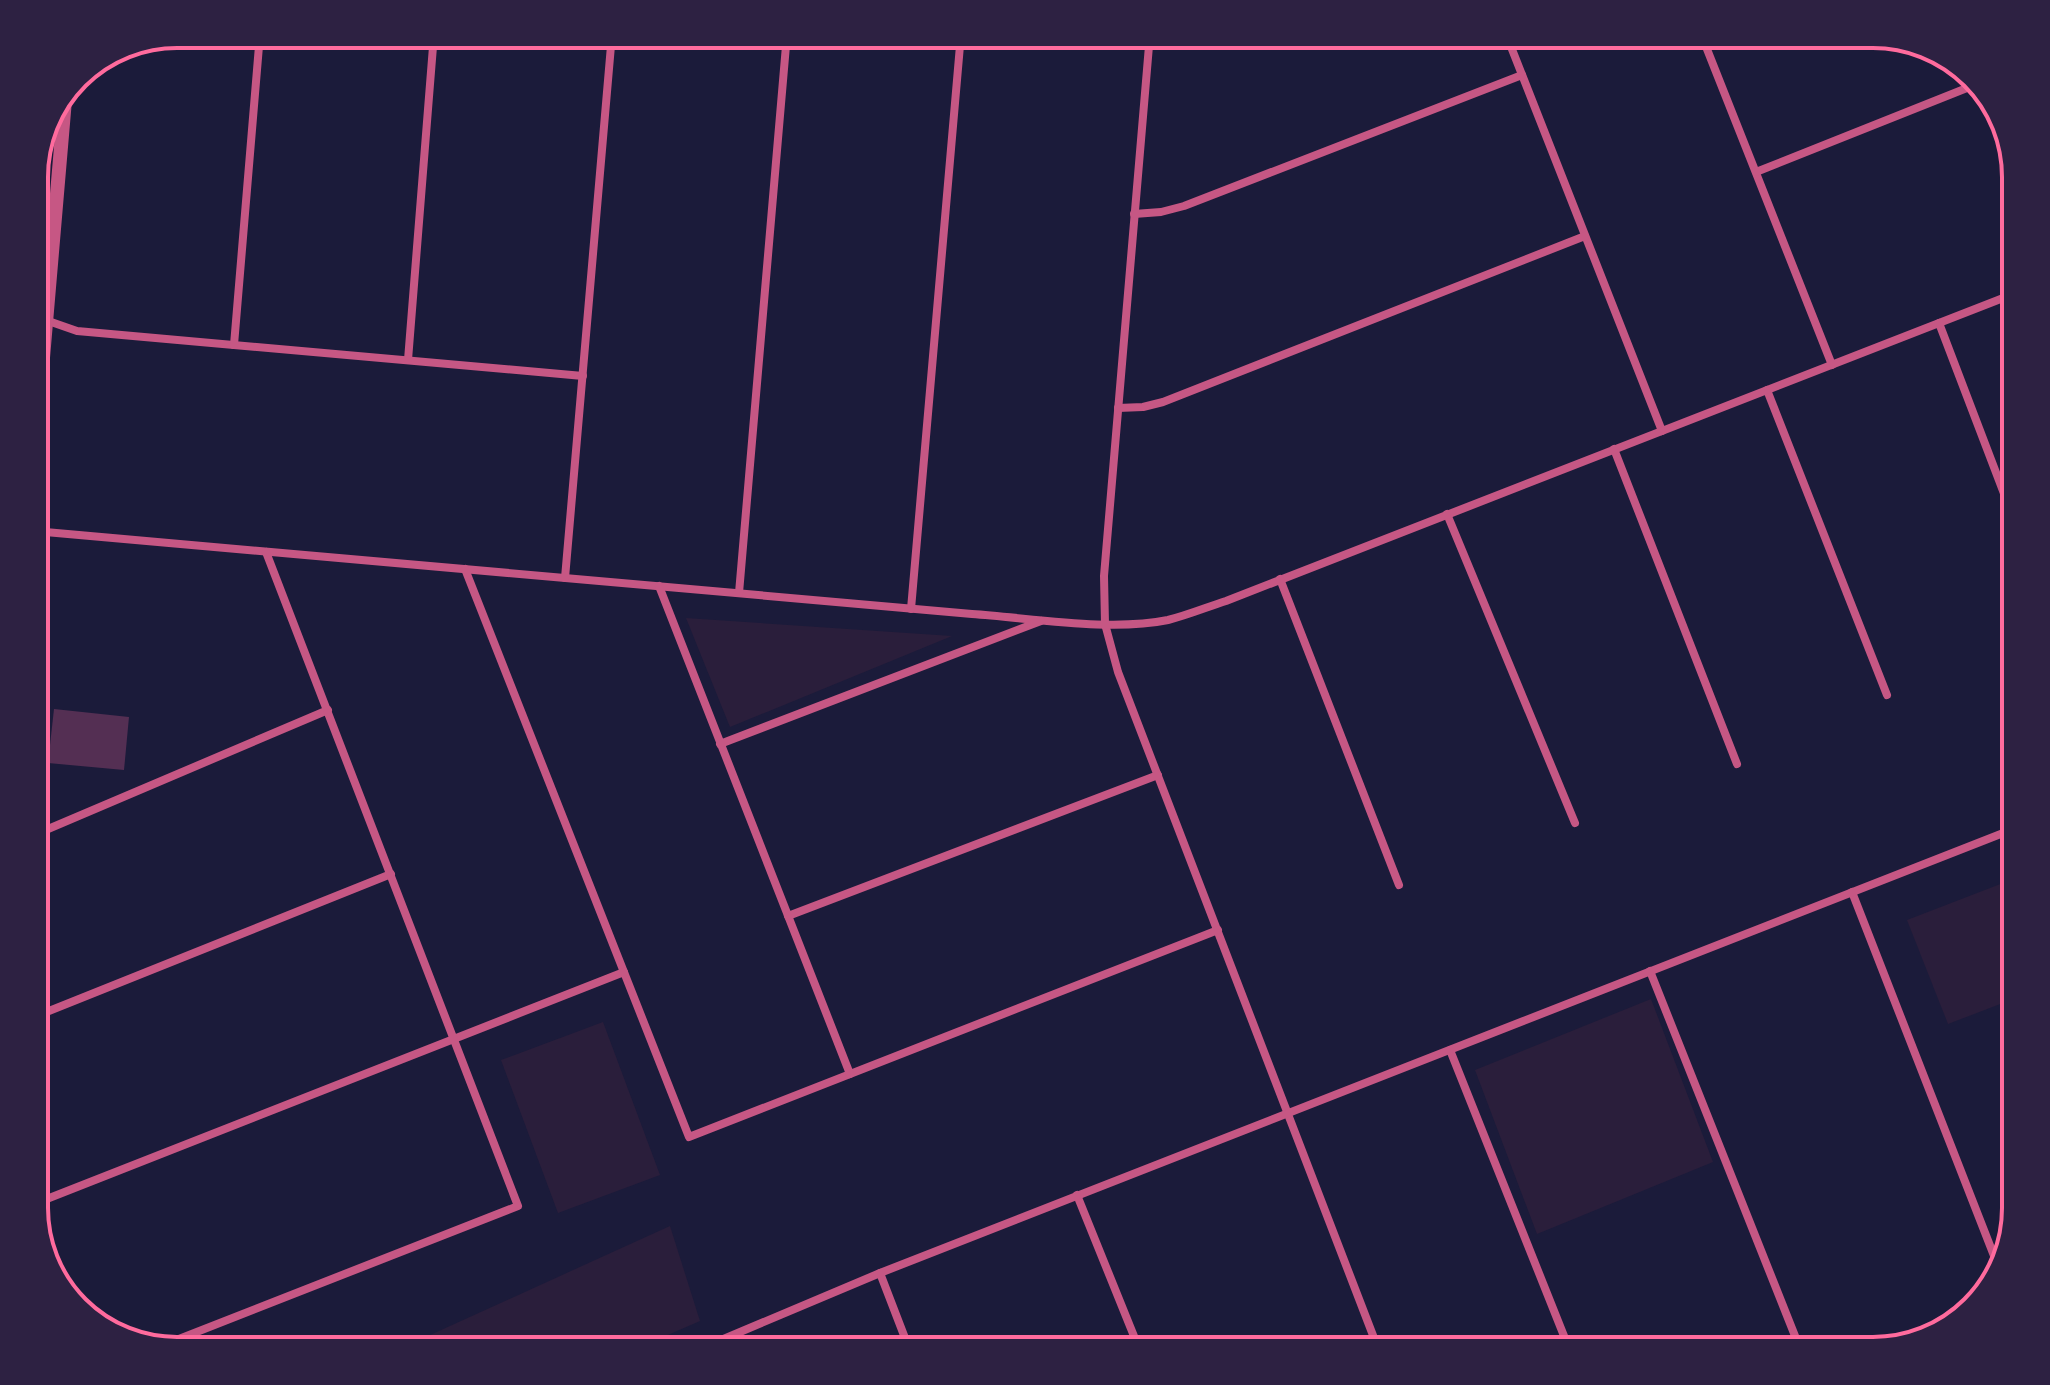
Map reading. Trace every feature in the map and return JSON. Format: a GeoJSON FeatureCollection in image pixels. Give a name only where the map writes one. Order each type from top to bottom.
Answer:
{"type":"FeatureCollection","features":[{"type":"Feature","properties":{"kind":"street"},"geometry":{"type":"LineString","coordinates":[[234,345],[259,48]]}},
{"type":"Feature","properties":{"kind":"street"},"geometry":{"type":"LineString","coordinates":[[408,360],[433,48]]}},
{"type":"Feature","properties":{"kind":"street"},"geometry":{"type":"LineString","coordinates":[[565,578],[611,48]]}},
{"type":"Feature","properties":{"kind":"street"},"geometry":{"type":"LineString","coordinates":[[739,593],[786,48]]}},
{"type":"Feature","properties":{"kind":"street"},"geometry":{"type":"LineString","coordinates":[[911,609],[960,48]]}},
{"type":"Feature","properties":{"kind":"street"},"geometry":{"type":"LineString","coordinates":[[1149,48],[1104,576],[1105,624],[1118,672],[1374,1337]]}},
{"type":"Feature","properties":{"kind":"street"},"geometry":{"type":"LineString","coordinates":[[1511,48],[1662,431]]}},
{"type":"Feature","properties":{"kind":"street"},"geometry":{"type":"LineString","coordinates":[[1707,48],[1832,365]]}},
{"type":"Feature","properties":{"kind":"street"},"geometry":{"type":"LineString","coordinates":[[1134,214],[1184,206],[1522,75]]}},
{"type":"Feature","properties":{"kind":"street"},"geometry":{"type":"LineString","coordinates":[[1756,172],[1966,88]]}},
{"type":"Feature","properties":{"kind":"street"},"geometry":{"type":"LineString","coordinates":[[48,241],[61,121]]}},
{"type":"Feature","properties":{"kind":"street"},"geometry":{"type":"LineString","coordinates":[[1118,408],[1163,402],[1585,236]]}},
{"type":"Feature","properties":{"kind":"street"},"geometry":{"type":"LineString","coordinates":[[48,532],[911,609],[1105,624],[1169,619],[1280,579],[2002,298]]}},
{"type":"Feature","properties":{"kind":"street"},"geometry":{"type":"LineString","coordinates":[[48,321],[77,331],[583,376]]}},
{"type":"Feature","properties":{"kind":"street"},"geometry":{"type":"LineString","coordinates":[[1939,323],[2002,488]]}},
{"type":"Feature","properties":{"kind":"street"},"geometry":{"type":"LineString","coordinates":[[1767,390],[1887,695]]}},
{"type":"Feature","properties":{"kind":"street"},"geometry":{"type":"LineString","coordinates":[[1614,449],[1737,764]]}},
{"type":"Feature","properties":{"kind":"street"},"geometry":{"type":"LineString","coordinates":[[1447,514],[1575,823]]}},
{"type":"Feature","properties":{"kind":"street"},"geometry":{"type":"LineString","coordinates":[[184,1337],[518,1206],[266,552]]}},
{"type":"Feature","properties":{"kind":"street"},"geometry":{"type":"LineString","coordinates":[[465,569],[689,1137],[1218,930]]}},
{"type":"Feature","properties":{"kind":"street"},"geometry":{"type":"LineString","coordinates":[[1280,579],[1399,885]]}},
{"type":"Feature","properties":{"kind":"street"},"geometry":{"type":"LineString","coordinates":[[659,586],[850,1074]]}},
{"type":"Feature","properties":{"kind":"street"},"geometry":{"type":"LineString","coordinates":[[720,744],[1046,619]]}},
{"type":"Feature","properties":{"kind":"street"},"geometry":{"type":"LineString","coordinates":[[48,829],[328,710]]}},
{"type":"Feature","properties":{"kind":"street"},"geometry":{"type":"LineString","coordinates":[[788,916],[1158,775]]}},
{"type":"Feature","properties":{"kind":"street"},"geometry":{"type":"LineString","coordinates":[[728,1337],[1077,1195],[2002,833]]}},
{"type":"Feature","properties":{"kind":"street"},"geometry":{"type":"LineString","coordinates":[[48,1011],[391,874]]}},
{"type":"Feature","properties":{"kind":"street"},"geometry":{"type":"LineString","coordinates":[[1852,892],[1993,1254]]}},
{"type":"Feature","properties":{"kind":"street"},"geometry":{"type":"LineString","coordinates":[[1650,971],[1795,1337]]}},
{"type":"Feature","properties":{"kind":"street"},"geometry":{"type":"LineString","coordinates":[[48,1198],[624,972]]}},
{"type":"Feature","properties":{"kind":"street"},"geometry":{"type":"LineString","coordinates":[[1450,1050],[1564,1337]]}},
{"type":"Feature","properties":{"kind":"street"},"geometry":{"type":"LineString","coordinates":[[1077,1195],[1134,1337]]}},
{"type":"Feature","properties":{"kind":"street"},"geometry":{"type":"LineString","coordinates":[[880,1273],[905,1337]]}},
{"type":"Feature","properties":{"kind":"shaded area"},"geometry":{"type":"Polygon","coordinates":[[[686,618],[952,636],[730,727],[686,618]]]}},
{"type":"Feature","properties":{"kind":"shaded area"},"geometry":{"type":"Polygon","coordinates":[[[2002,883],[2002,1003],[1948,1024],[1907,920],[2002,883]]]}},
{"type":"Feature","properties":{"kind":"shaded area"},"geometry":{"type":"Polygon","coordinates":[[[1651,999],[1713,1162],[1537,1234],[1475,1070],[1651,999]]]}},
{"type":"Feature","properties":{"kind":"shaded area"},"geometry":{"type":"Polygon","coordinates":[[[603,1022],[660,1175],[558,1213],[501,1060],[603,1022]]]}},
{"type":"Feature","properties":{"kind":"shaded area"},"geometry":{"type":"Polygon","coordinates":[[[670,1226],[700,1321],[663,1337],[426,1337],[670,1226]]]}},
{"type":"Feature","properties":{"kind":"building"},"geometry":{"type":"Polygon","coordinates":[[[54,709],[129,717],[124,770],[48,763],[54,709]]]}}]}
